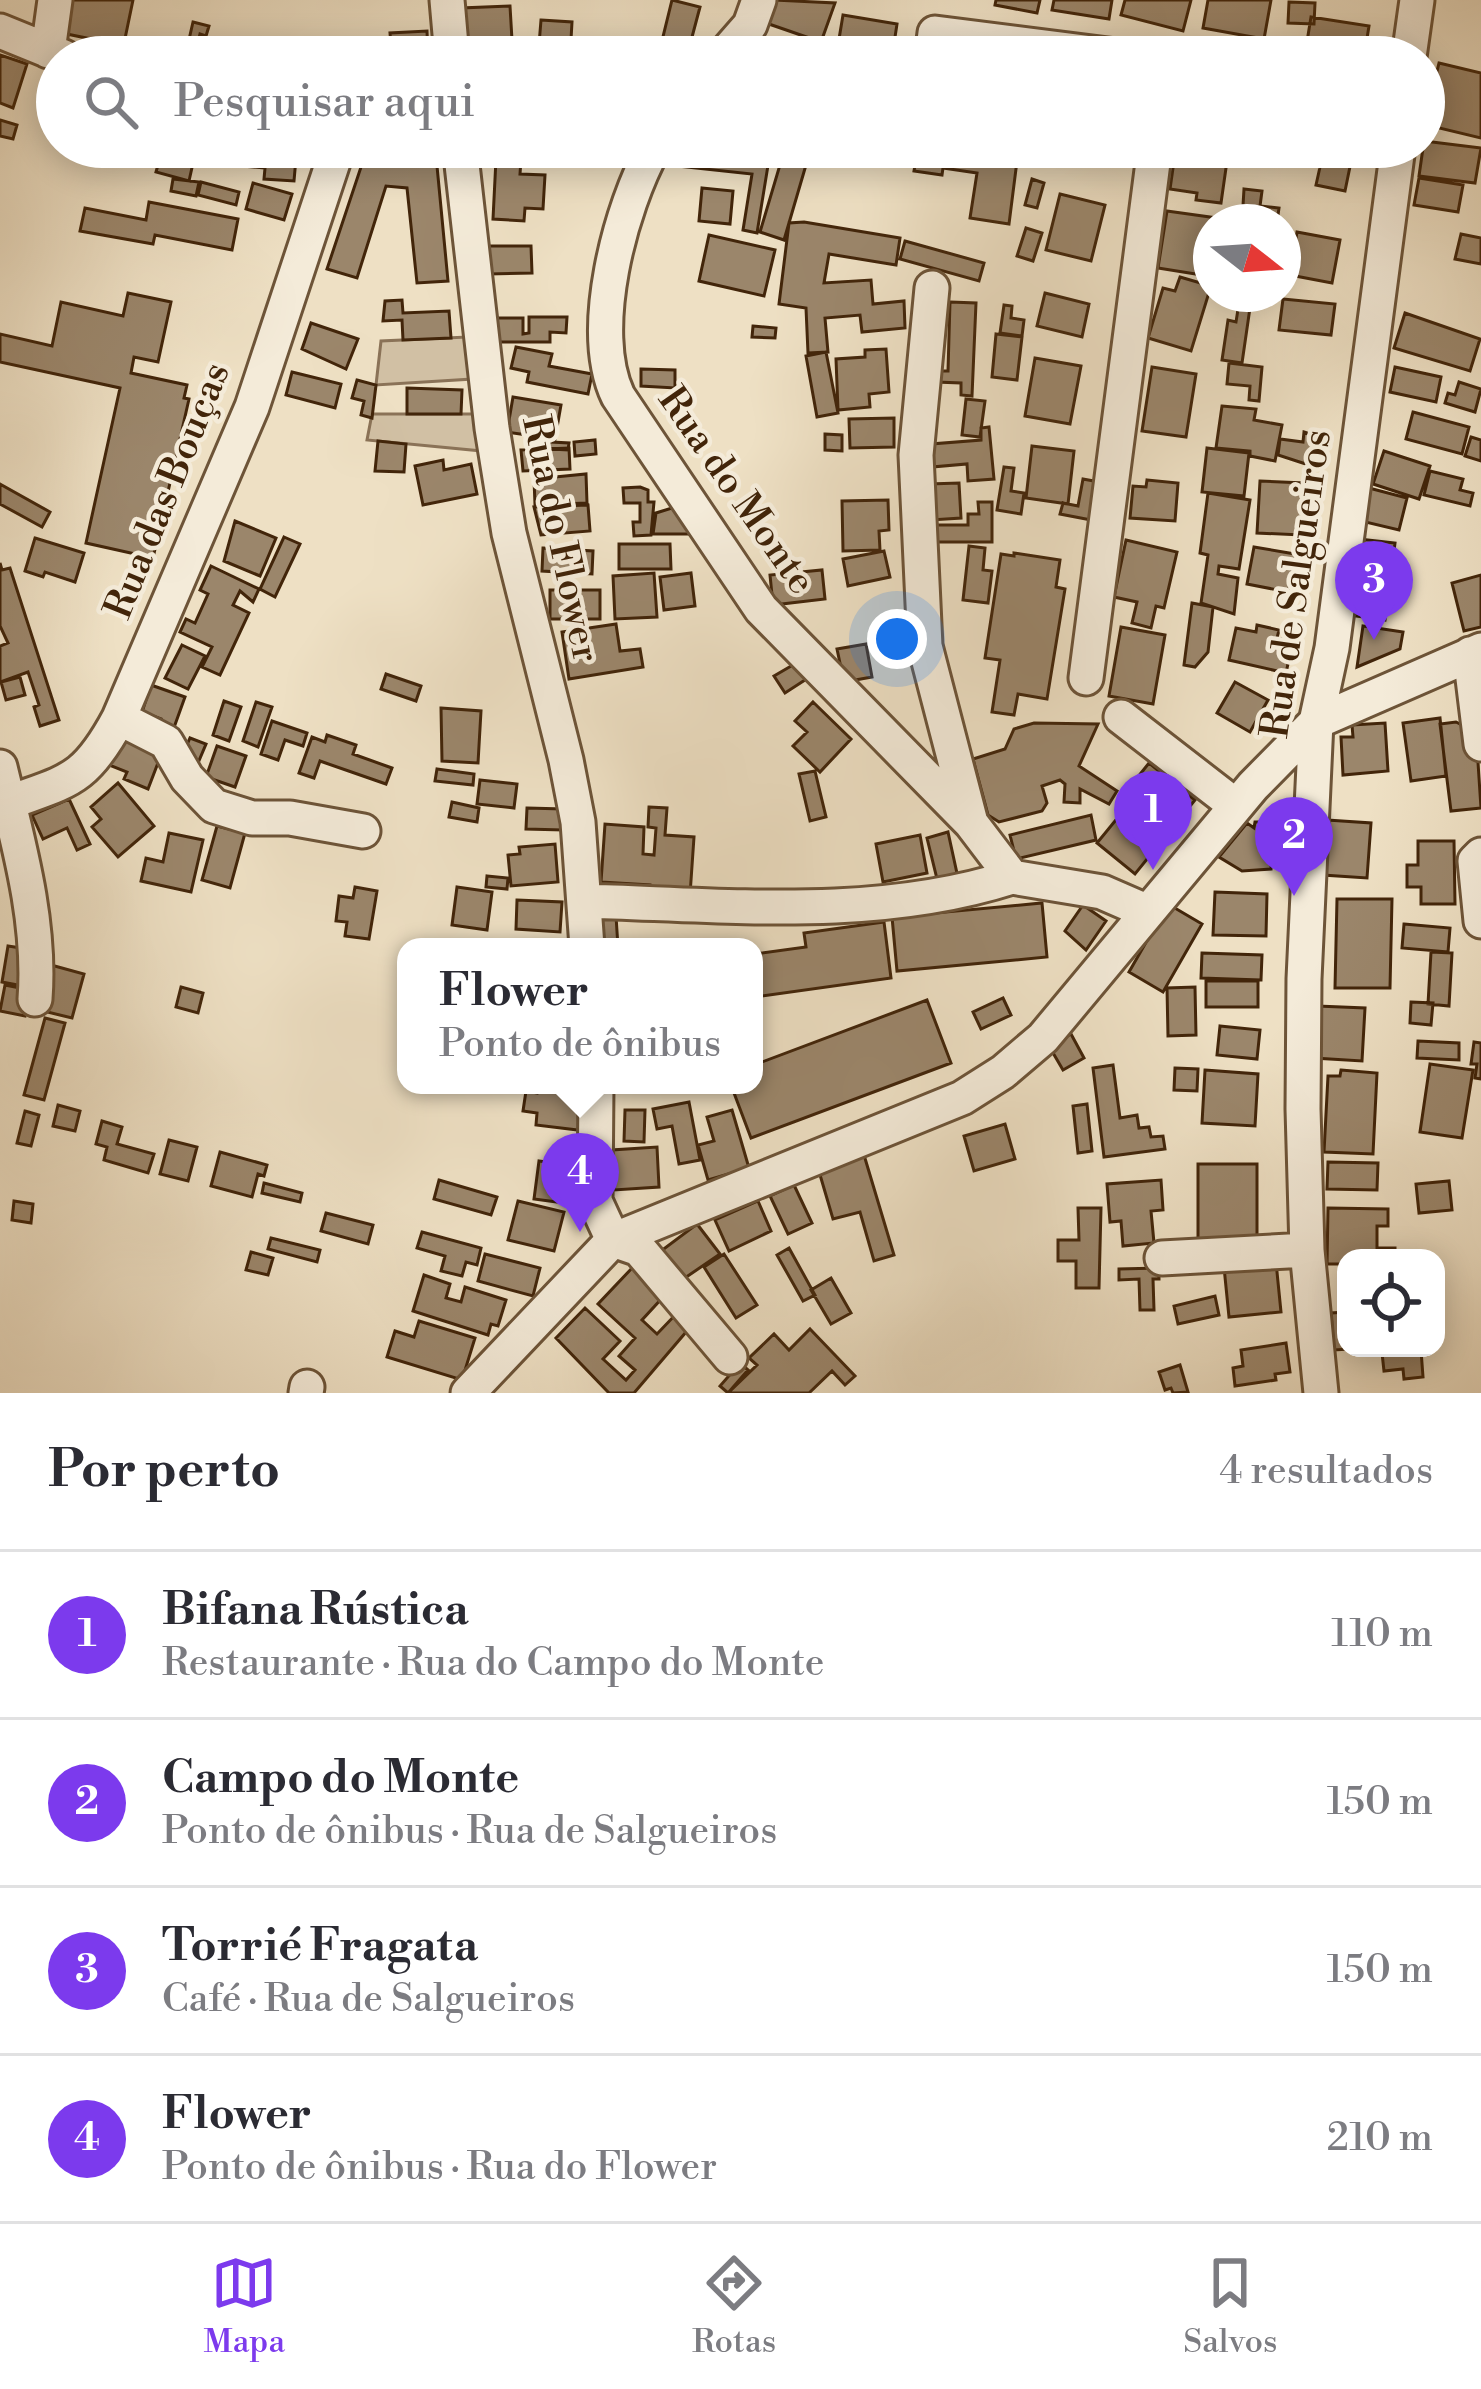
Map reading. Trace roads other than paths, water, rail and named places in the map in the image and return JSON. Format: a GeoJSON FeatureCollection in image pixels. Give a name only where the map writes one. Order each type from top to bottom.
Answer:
{"type":"FeatureCollection","features":[{"type":"Feature","properties":{"kind":"street"},"geometry":{"type":"LineString","coordinates":[[55,0],[56,36]]}},
{"type":"Feature","properties":{"kind":"street"},"geometry":{"type":"LineString","coordinates":[[447,0],[450,36]]}},
{"type":"Feature","properties":{"kind":"street"},"geometry":{"type":"LineString","coordinates":[[740,36],[759,0]]}},
{"type":"Feature","properties":{"kind":"street"},"geometry":{"type":"LineString","coordinates":[[1412,36],[1417,0]]}},
{"type":"Feature","properties":{"kind":"street"},"geometry":{"type":"LineString","coordinates":[[0,31],[36,46]]}},
{"type":"Feature","properties":{"kind":"street","name":"Rua das Bouças"},"geometry":{"type":"LineString","coordinates":[[4,804],[78,776],[98,756],[118,718],[252,407],[331,168]]}},
{"type":"Feature","properties":{"kind":"street","name":"Rua do Flower"},"geometry":{"type":"LineString","coordinates":[[462,168],[495,449],[509,533],[578,822],[586,938]]}},
{"type":"Feature","properties":{"kind":"street","name":"Rua do Monte"},"geometry":{"type":"LineString","coordinates":[[644,168],[629,202],[612,272],[607,345],[613,385],[761,609],[971,823],[1012,877]]}},
{"type":"Feature","properties":{"kind":"street"},"geometry":{"type":"LineString","coordinates":[[1086,678],[1152,168]]}},
{"type":"Feature","properties":{"kind":"street","name":"Rua de Salgueiros"},"geometry":{"type":"LineString","coordinates":[[1321,1393],[1307,1250],[1304,979],[1316,722],[1332,648],[1395,168]]}},
{"type":"Feature","properties":{"kind":"street"},"geometry":{"type":"LineString","coordinates":[[932,288],[916,455],[925,646],[971,823]]}},
{"type":"Feature","properties":{"kind":"street"},"geometry":{"type":"LineString","coordinates":[[468,1393],[613,1240],[962,1098],[1003,1072],[1043,1038],[1236,806],[1316,722],[1476,652],[1481,744]]}},
{"type":"Feature","properties":{"kind":"street"},"geometry":{"type":"LineString","coordinates":[[1121,717],[1236,806]]}},
{"type":"Feature","properties":{"kind":"street"},"geometry":{"type":"LineString","coordinates":[[118,718],[166,742],[187,778],[214,806],[252,818],[290,818],[363,831]]}},
{"type":"Feature","properties":{"kind":"street"},"geometry":{"type":"LineString","coordinates":[[0,767],[4,804],[23,850],[38,962],[35,999]]}},
{"type":"Feature","properties":{"kind":"street"},"geometry":{"type":"LineString","coordinates":[[1481,855],[1475,862],[1481,921]]}},
{"type":"Feature","properties":{"kind":"street"},"geometry":{"type":"LineString","coordinates":[[584,901],[833,908],[983,886],[1012,877],[1102,892],[1148,912]]}},
{"type":"Feature","properties":{"kind":"street"},"geometry":{"type":"LineString","coordinates":[[596,1094],[595,1202],[613,1240],[639,1250],[730,1357]]}},
{"type":"Feature","properties":{"kind":"street"},"geometry":{"type":"LineString","coordinates":[[1162,1258],[1307,1250]]}},
{"type":"Feature","properties":{"kind":"place","name":"Torrié Fragata"},"geometry":{"type":"Point","coordinates":[1374,640]}},
{"type":"Feature","properties":{"kind":"place","name":"Bifana Rústica"},"geometry":{"type":"Point","coordinates":[1153,870]}},
{"type":"Feature","properties":{"kind":"place","name":"Campo do Monte"},"geometry":{"type":"Point","coordinates":[1294,896]}},
{"type":"Feature","properties":{"kind":"place","name":"Flower"},"geometry":{"type":"Point","coordinates":[580,1232]}}]}
